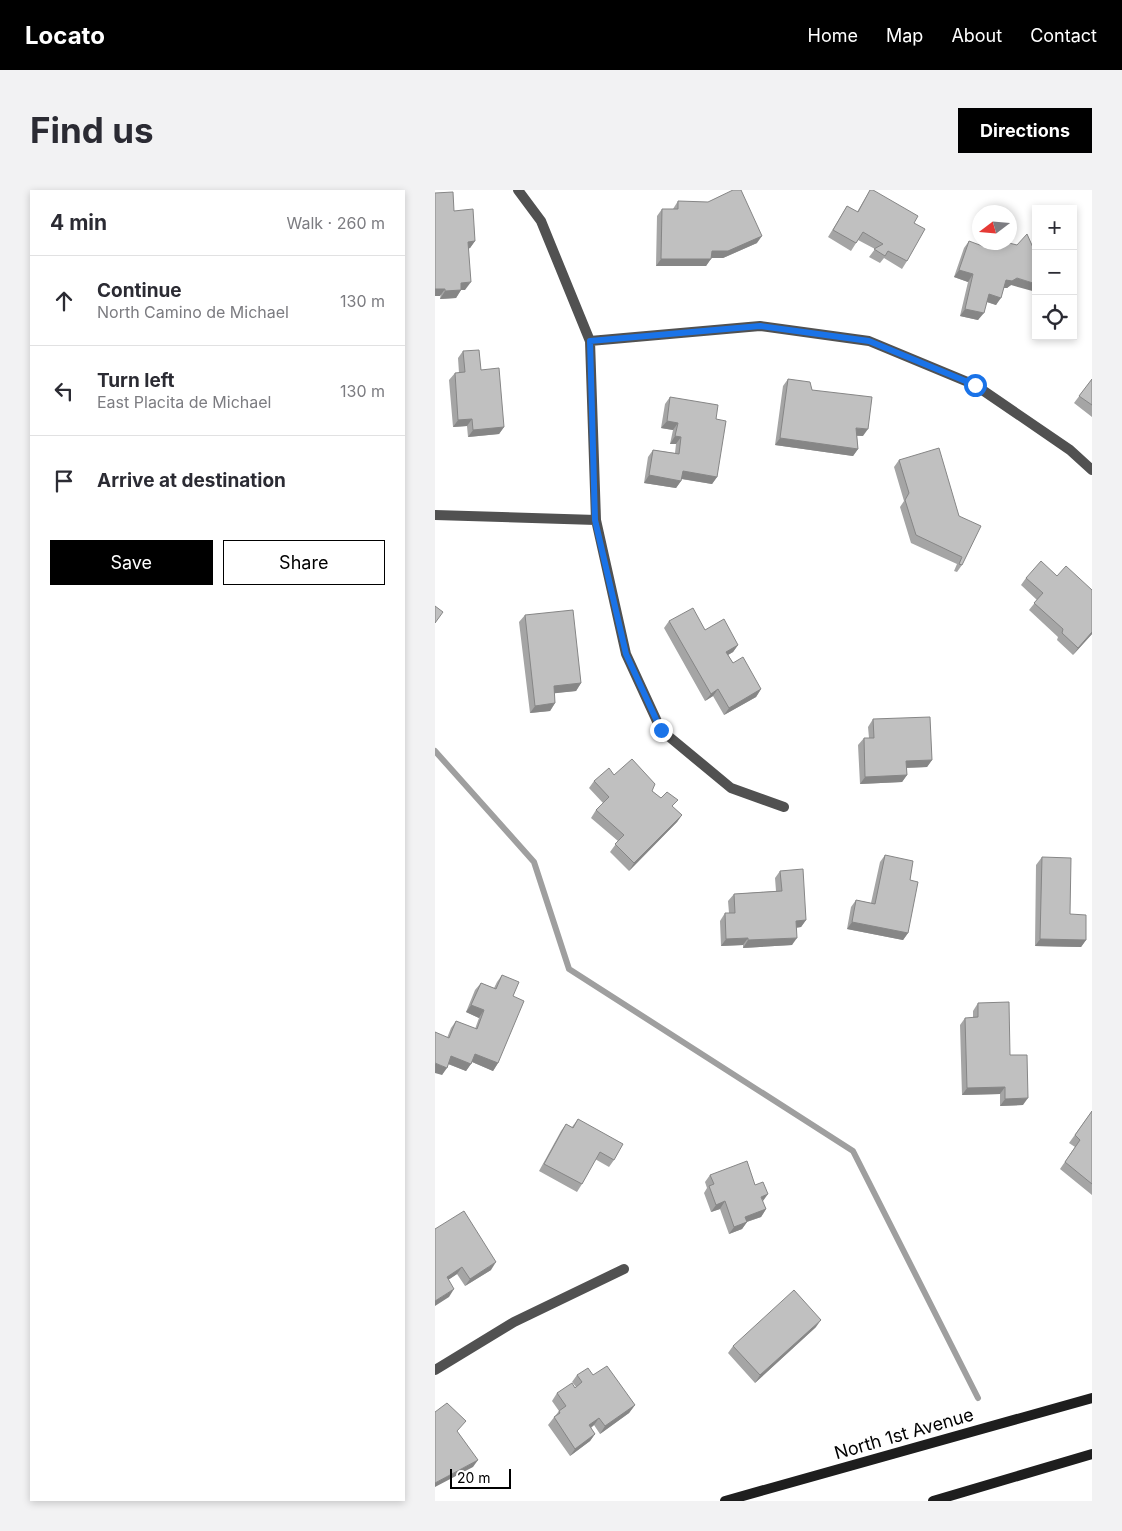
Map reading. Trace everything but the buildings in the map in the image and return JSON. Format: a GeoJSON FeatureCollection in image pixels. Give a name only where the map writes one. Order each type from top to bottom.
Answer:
{"type":"FeatureCollection","features":[{"type":"Feature","properties":{"kind":"main road","name":"North 1st Avenue"},"geometry":{"type":"LineString","coordinates":[[725,1501],[1092,1398]]}},
{"type":"Feature","properties":{"kind":"main road"},"geometry":{"type":"LineString","coordinates":[[933,1501],[1092,1454]]}},
{"type":"Feature","properties":{"kind":"street"},"geometry":{"type":"LineString","coordinates":[[519,190],[541,221],[590,341],[595,520],[626,654],[661,730],[731,788],[784,807]]}},
{"type":"Feature","properties":{"kind":"street"},"geometry":{"type":"LineString","coordinates":[[590,341],[760,326],[869,341],[975,385],[1070,450],[1092,470]]}},
{"type":"Feature","properties":{"kind":"street"},"geometry":{"type":"LineString","coordinates":[[435,515],[595,520]]}},
{"type":"Feature","properties":{"kind":"street"},"geometry":{"type":"LineString","coordinates":[[435,1370],[514,1322],[624,1269]]}},
{"type":"Feature","properties":{"kind":"waterway"},"geometry":{"type":"LineString","coordinates":[[435,751],[534,862],[569,969],[853,1151],[978,1398]]}},
{"type":"Feature","properties":{"kind":"route"},"geometry":{"type":"LineString","coordinates":[[661,730],[626,654],[595,520],[590,341],[760,326],[869,341],[975,385]]}}]}
